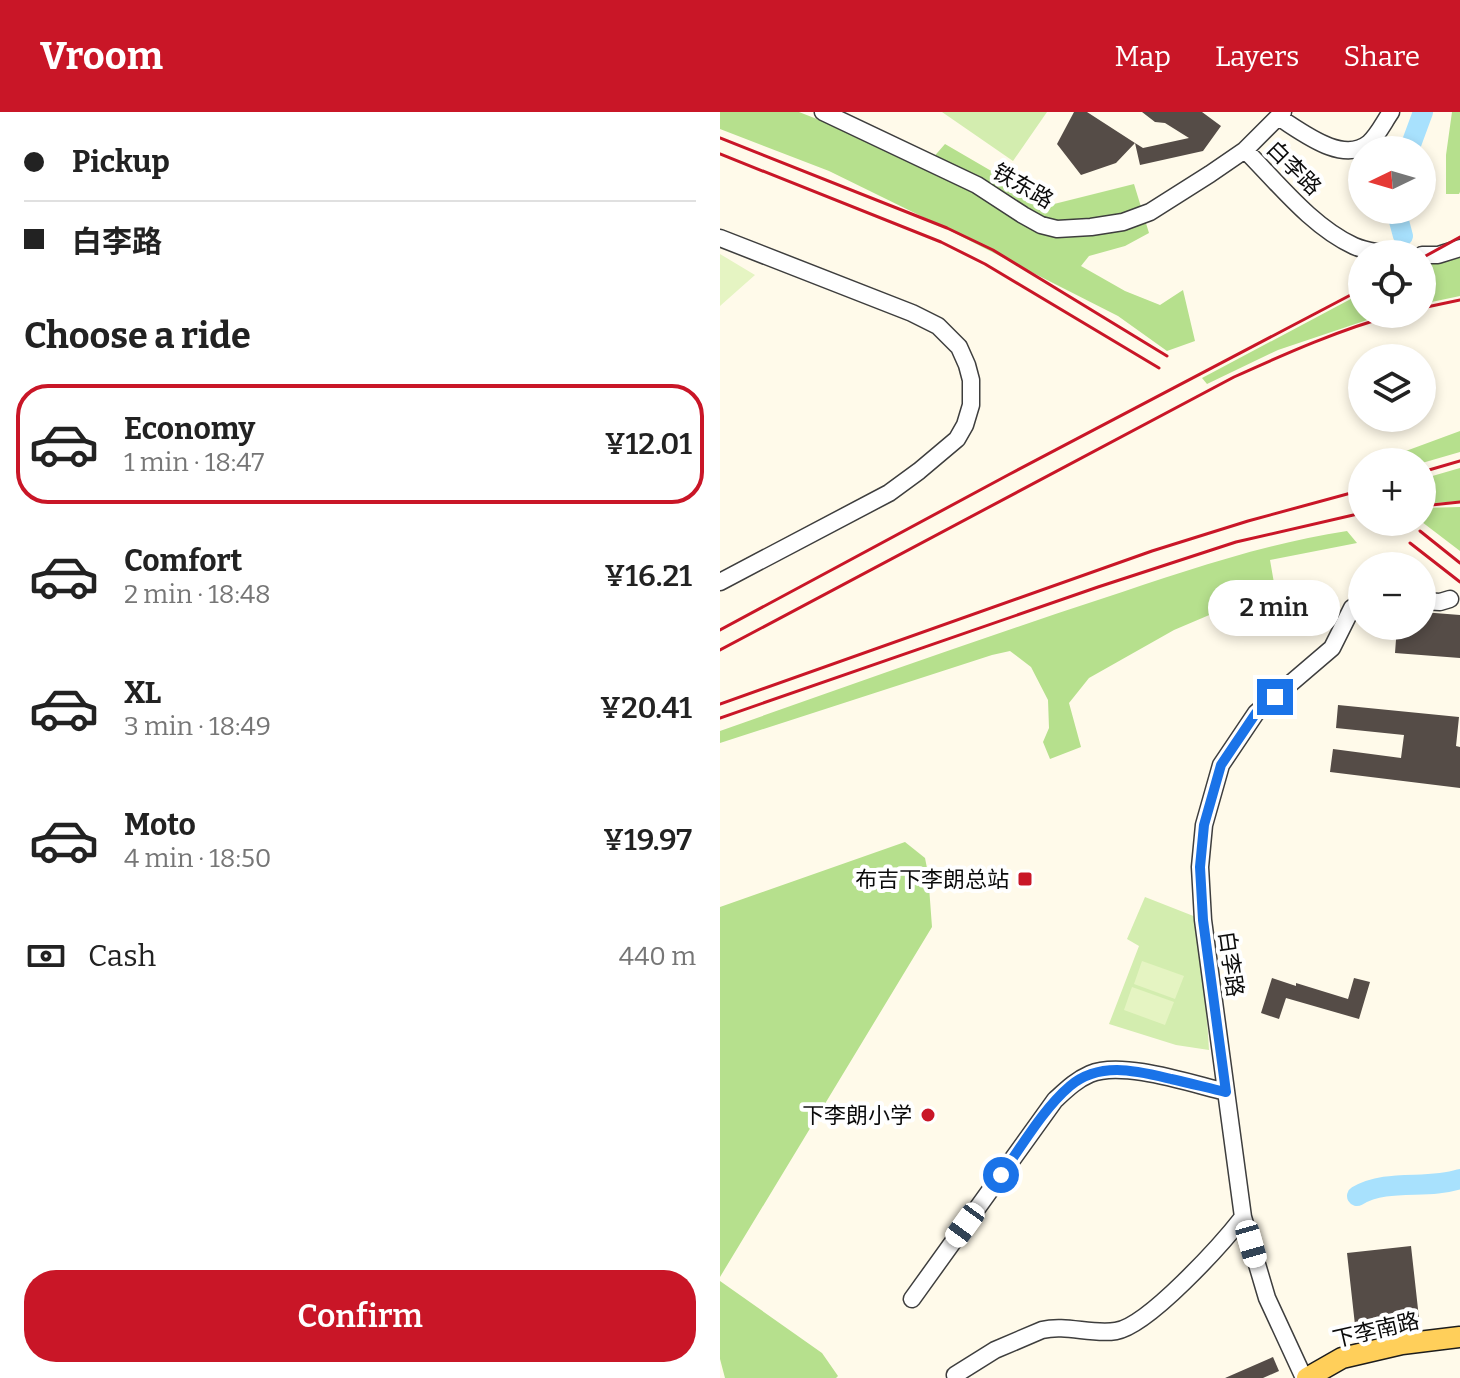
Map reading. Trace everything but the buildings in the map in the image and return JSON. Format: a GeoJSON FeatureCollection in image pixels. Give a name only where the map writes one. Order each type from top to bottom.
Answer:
{"type":"FeatureCollection","features":[{"type":"Feature","properties":{"kind":"main road","name":"下李南路"},"geometry":{"type":"LineString","coordinates":[[1305,1378],[1342,1358],[1402,1344],[1460,1337]]}},
{"type":"Feature","properties":{"kind":"street","name":"铁东路"},"geometry":{"type":"LineString","coordinates":[[823,112],[977,185],[1041,225],[1057,229],[1123,222],[1150,212],[1245,150],[1280,115]]}},
{"type":"Feature","properties":{"kind":"street"},"geometry":{"type":"LineString","coordinates":[[1280,115],[1325,145],[1345,151],[1361,148],[1371,141],[1391,112]]}},
{"type":"Feature","properties":{"kind":"street","name":"白李路"},"geometry":{"type":"LineString","coordinates":[[1245,150],[1308,214],[1348,242]]}},
{"type":"Feature","properties":{"kind":"street"},"geometry":{"type":"LineString","coordinates":[[720,238],[938,326],[959,347],[967,365],[971,393],[969,415],[957,439],[919,471],[889,493],[720,582]]}},
{"type":"Feature","properties":{"kind":"street"},"geometry":{"type":"LineString","coordinates":[[1436,255],[1460,248]]}},
{"type":"Feature","properties":{"kind":"street"},"geometry":{"type":"LineString","coordinates":[[1436,602],[1450,599]]}},
{"type":"Feature","properties":{"kind":"street","name":"白李路"},"geometry":{"type":"LineString","coordinates":[[1305,1378],[1267,1298],[1243,1217],[1203,920],[1200,867],[1204,825],[1221,765],[1256,713],[1332,648],[1348,616]]}},
{"type":"Feature","properties":{"kind":"street"},"geometry":{"type":"LineString","coordinates":[[912,1299],[1055,1100],[1072,1083],[1093,1072],[1113,1069],[1135,1071],[1226,1092]]}},
{"type":"Feature","properties":{"kind":"street"},"geometry":{"type":"LineString","coordinates":[[955,1375],[995,1350],[1042,1330],[1072,1328],[1114,1331],[1127,1328],[1157,1307],[1227,1238],[1243,1217]]}},
{"type":"Feature","properties":{"kind":"green space"},"geometry":{"type":"Polygon","coordinates":[[[720,112],[799,112],[924,168],[945,144],[1050,205],[1134,184],[1149,233],[1125,246],[1089,256],[1081,266],[1125,291],[1160,305],[1183,290],[1195,341],[1167,351],[1118,316],[931,221],[829,171],[720,129],[720,112]]]}},
{"type":"Feature","properties":{"kind":"green space"},"geometry":{"type":"Polygon","coordinates":[[[942,112],[1047,112],[1013,161],[942,112]]]}},
{"type":"Feature","properties":{"kind":"green space"},"geometry":{"type":"Polygon","coordinates":[[[1452,112],[1460,112],[1459,194],[1446,194],[1446,155],[1452,112]]]}},
{"type":"Feature","properties":{"kind":"green space"},"geometry":{"type":"Polygon","coordinates":[[[720,254],[755,275],[720,306],[720,254]]]}},
{"type":"Feature","properties":{"kind":"green space"},"geometry":{"type":"Polygon","coordinates":[[[1460,254],[1460,296],[1436,301],[1436,261],[1460,254]]]}},
{"type":"Feature","properties":{"kind":"green space"},"geometry":{"type":"Polygon","coordinates":[[[1348,300],[1348,326],[1278,350],[1207,384],[1202,378],[1348,300]]]}},
{"type":"Feature","properties":{"kind":"green space"},"geometry":{"type":"Polygon","coordinates":[[[1460,431],[1460,452],[1436,459],[1436,448],[1414,448],[1460,431]]]}},
{"type":"Feature","properties":{"kind":"green space"},"geometry":{"type":"Polygon","coordinates":[[[1460,468],[1460,501],[1436,503],[1436,475],[1460,468]]]}},
{"type":"Feature","properties":{"kind":"green space"},"geometry":{"type":"Polygon","coordinates":[[[1460,507],[1460,551],[1436,533],[1436,508],[1460,507]]]}},
{"type":"Feature","properties":{"kind":"green space"},"geometry":{"type":"Polygon","coordinates":[[[1347,531],[1348,536],[1357,543],[1270,560],[1274,583],[1254,596],[1174,630],[1089,678],[1069,703],[1081,747],[1050,759],[1043,742],[1049,728],[1048,700],[1031,667],[1010,651],[720,743],[720,731],[1005,631],[1222,560],[1347,531]]]}},
{"type":"Feature","properties":{"kind":"green space"},"geometry":{"type":"Polygon","coordinates":[[[905,842],[925,858],[932,927],[720,1277],[720,907],[905,842]]]}},
{"type":"Feature","properties":{"kind":"green space"},"geometry":{"type":"Polygon","coordinates":[[[1145,897],[1196,917],[1209,1050],[1176,1045],[1109,1024],[1139,946],[1127,939],[1145,897]]]}},
{"type":"Feature","properties":{"kind":"green space"},"geometry":{"type":"Polygon","coordinates":[[[1142,961],[1184,976],[1175,999],[1134,984],[1142,961]]]}},
{"type":"Feature","properties":{"kind":"green space"},"geometry":{"type":"Polygon","coordinates":[[[1132,987],[1174,1002],[1165,1025],[1124,1010],[1132,987]]]}},
{"type":"Feature","properties":{"kind":"green space"},"geometry":{"type":"Polygon","coordinates":[[[720,1281],[822,1353],[838,1376],[725,1378],[720,1359],[720,1281]]]}},
{"type":"Feature","properties":{"kind":"waterway"},"geometry":{"type":"LineString","coordinates":[[1414,136],[1423,112]]}},
{"type":"Feature","properties":{"kind":"waterway"},"geometry":{"type":"LineString","coordinates":[[1400,224],[1403,236]]}},
{"type":"Feature","properties":{"kind":"waterway"},"geometry":{"type":"LineString","coordinates":[[1357,1196],[1381,1187],[1460,1179]]}},
{"type":"Feature","properties":{"kind":"railway"},"geometry":{"type":"LineString","coordinates":[[720,138],[947,228],[993,250],[1167,356]]}},
{"type":"Feature","properties":{"kind":"railway"},"geometry":{"type":"LineString","coordinates":[[720,154],[941,242],[985,264],[1159,368]]}},
{"type":"Feature","properties":{"kind":"railway"},"geometry":{"type":"LineString","coordinates":[[1436,250],[1460,237]]}},
{"type":"Feature","properties":{"kind":"railway"},"geometry":{"type":"LineString","coordinates":[[720,630],[1348,296]]}},
{"type":"Feature","properties":{"kind":"railway"},"geometry":{"type":"LineString","coordinates":[[1436,305],[1460,300]]}},
{"type":"Feature","properties":{"kind":"railway"},"geometry":{"type":"LineString","coordinates":[[720,650],[1234,377],[1353,328]]}},
{"type":"Feature","properties":{"kind":"railway"},"geometry":{"type":"LineString","coordinates":[[1436,468],[1460,461]]}},
{"type":"Feature","properties":{"kind":"railway"},"geometry":{"type":"LineString","coordinates":[[720,704],[1152,551],[1348,494]]}},
{"type":"Feature","properties":{"kind":"railway"},"geometry":{"type":"LineString","coordinates":[[1436,505],[1460,502]]}},
{"type":"Feature","properties":{"kind":"railway"},"geometry":{"type":"LineString","coordinates":[[720,718],[1236,542],[1348,516]]}},
{"type":"Feature","properties":{"kind":"railway"},"geometry":{"type":"LineString","coordinates":[[1426,536],[1460,563]]}},
{"type":"Feature","properties":{"kind":"railway"},"geometry":{"type":"LineString","coordinates":[[1410,543],[1460,582]]}},
{"type":"Feature","properties":{"kind":"place","name":"布吉下李朗总站"},"geometry":{"type":"Point","coordinates":[1025,879]}},
{"type":"Feature","properties":{"kind":"place","name":"下李朗小学"},"geometry":{"type":"Point","coordinates":[928,1115]}},
{"type":"Feature","properties":{"kind":"route"},"geometry":{"type":"LineString","coordinates":[[1001,1175],[1055,1100],[1072,1083],[1093,1072],[1113,1069],[1135,1071],[1226,1092],[1203,920],[1200,867],[1204,825],[1221,765],[1256,713],[1275,697]]}}]}
